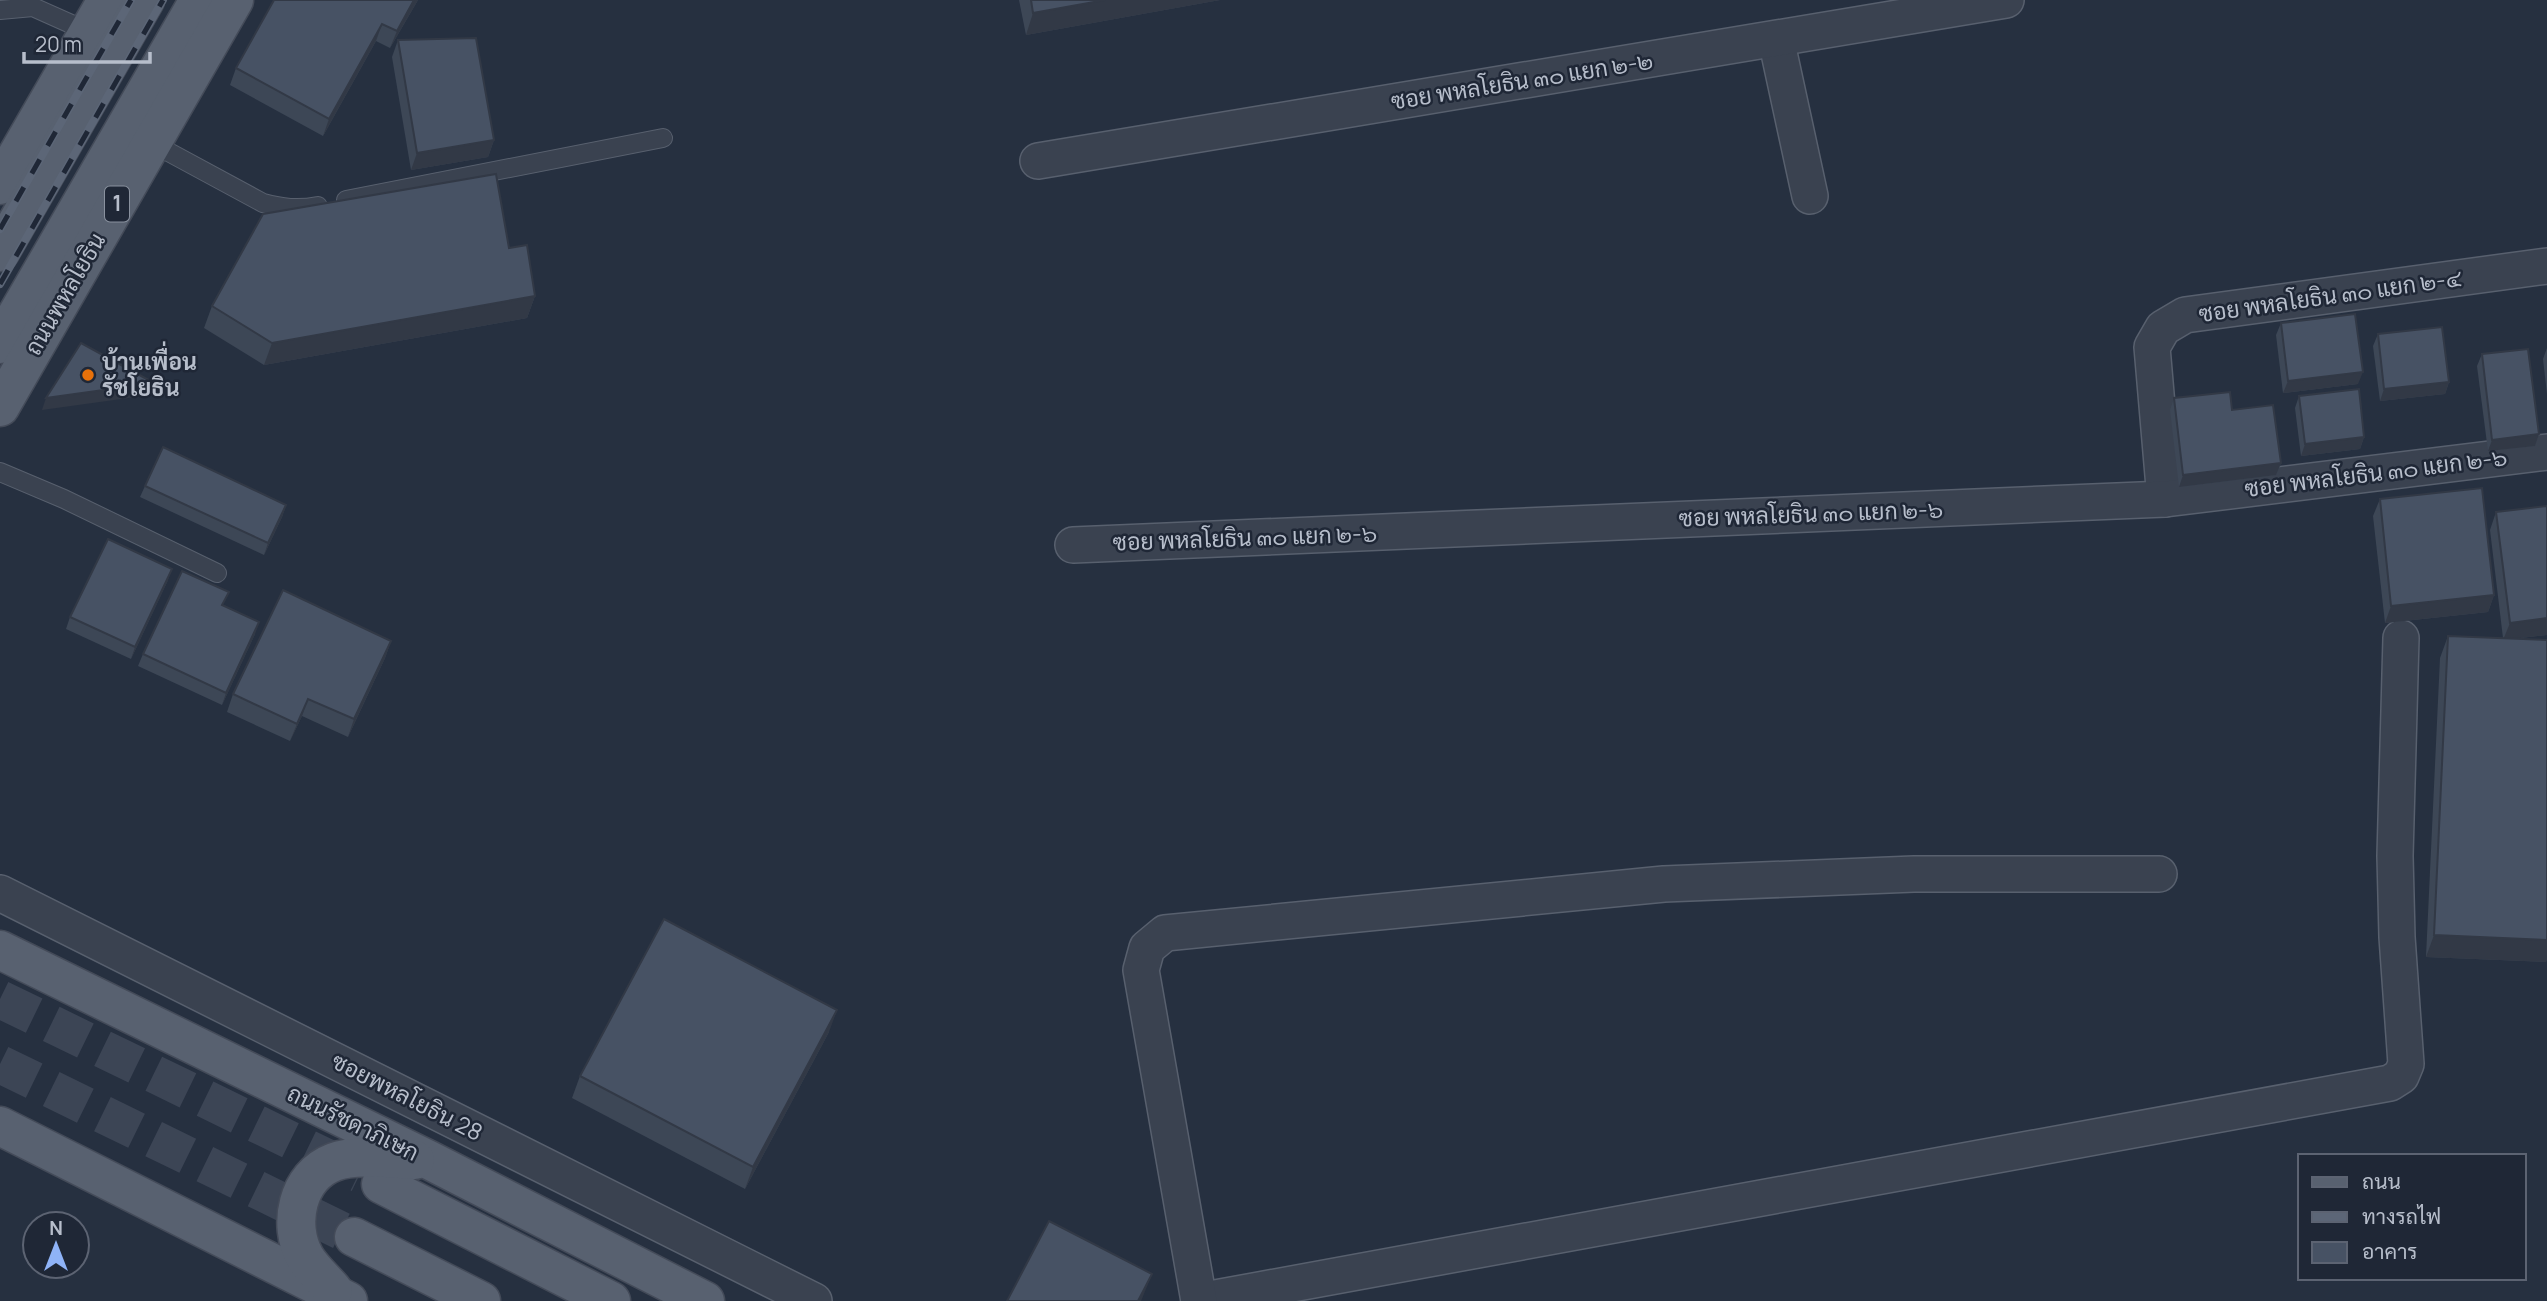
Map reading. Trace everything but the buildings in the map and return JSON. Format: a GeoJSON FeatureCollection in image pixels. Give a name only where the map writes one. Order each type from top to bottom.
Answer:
{"type":"FeatureCollection","features":[{"type":"Feature","properties":{"kind":"main road"},"geometry":{"type":"LineString","coordinates":[[0,252],[145,0]]}},
{"type":"Feature","properties":{"kind":"main road","name":"ถนนพหลโยธิน"},"geometry":{"type":"LineString","coordinates":[[0,344],[199,0]]}},
{"type":"Feature","properties":{"kind":"main road","name":"ถนนพหลโยธิน"},"geometry":{"type":"LineString","coordinates":[[0,407],[234,0]]}},
{"type":"Feature","properties":{"kind":"main road"},"geometry":{"type":"LineString","coordinates":[[0,185],[98,16]]}},
{"type":"Feature","properties":{"kind":"main road","name":"ถนนรัชดาภิเษก"},"geometry":{"type":"LineString","coordinates":[[0,950],[429,1160],[705,1301]]}},
{"type":"Feature","properties":{"kind":"main road"},"geometry":{"type":"LineString","coordinates":[[0,1126],[344,1299]]}},
{"type":"Feature","properties":{"kind":"main road"},"geometry":{"type":"LineString","coordinates":[[344,1299],[306,1258],[297,1237],[300,1193],[309,1178],[337,1161],[355,1158],[429,1160]]}},
{"type":"Feature","properties":{"kind":"main road","name":"ถนนรัชดาภิเษก"},"geometry":{"type":"LineString","coordinates":[[381,1184],[611,1301]]}},
{"type":"Feature","properties":{"kind":"main road"},"geometry":{"type":"LineString","coordinates":[[354,1237],[481,1301]]}},
{"type":"Feature","properties":{"kind":"street","name":"ซอย พหลโยธิน ๓๐ แยก ๒-๒"},"geometry":{"type":"LineString","coordinates":[[1038,161],[2006,0]]}},
{"type":"Feature","properties":{"kind":"street"},"geometry":{"type":"LineString","coordinates":[[1776,39],[1810,196]]}},
{"type":"Feature","properties":{"kind":"street","name":"ซอย พหลโยธิน ๓๐ แยก ๒-๔"},"geometry":{"type":"LineString","coordinates":[[2165,499],[2152,347],[2163,328],[2185,316],[2547,267]]}},
{"type":"Feature","properties":{"kind":"street","name":"ซอย พหลโยธิน ๓๐ แยก ๒-๖"},"geometry":{"type":"LineString","coordinates":[[1073,545],[2165,499],[2547,452]]}},
{"type":"Feature","properties":{"kind":"street"},"geometry":{"type":"LineString","coordinates":[[2159,874],[1914,874],[1664,884],[1165,933],[1147,948],[1141,970],[1199,1301],[2390,1083],[2400,1076],[2406,1064],[2397,937],[2395,856],[2401,638]]}},
{"type":"Feature","properties":{"kind":"street","name":"ซอยพหลโยธิน 28"},"geometry":{"type":"LineString","coordinates":[[0,893],[814,1301]]}},
{"type":"Feature","properties":{"kind":"lane"},"geometry":{"type":"LineString","coordinates":[[0,10],[33,7],[98,16]]}},
{"type":"Feature","properties":{"kind":"lane"},"geometry":{"type":"LineString","coordinates":[[152,143],[263,202],[282,208],[303,209],[663,138]]}},
{"type":"Feature","properties":{"kind":"lane"},"geometry":{"type":"LineString","coordinates":[[0,472],[64,499],[217,573]]}},
{"type":"Feature","properties":{"kind":"tunnel"},"geometry":{"type":"LineString","coordinates":[[0,999],[360,1174]]}},
{"type":"Feature","properties":{"kind":"tunnel"},"geometry":{"type":"LineString","coordinates":[[0,1064],[354,1237]]}},
{"type":"Feature","properties":{"kind":"railway"},"geometry":{"type":"LineString","coordinates":[[0,229],[131,0]]}},
{"type":"Feature","properties":{"kind":"railway"},"geometry":{"type":"LineString","coordinates":[[0,284],[163,0]]}},
{"type":"Feature","properties":{"kind":"place","name":"บ้านเพื่อน รัชโยธิน"},"geometry":{"type":"Point","coordinates":[88,375]}}]}
